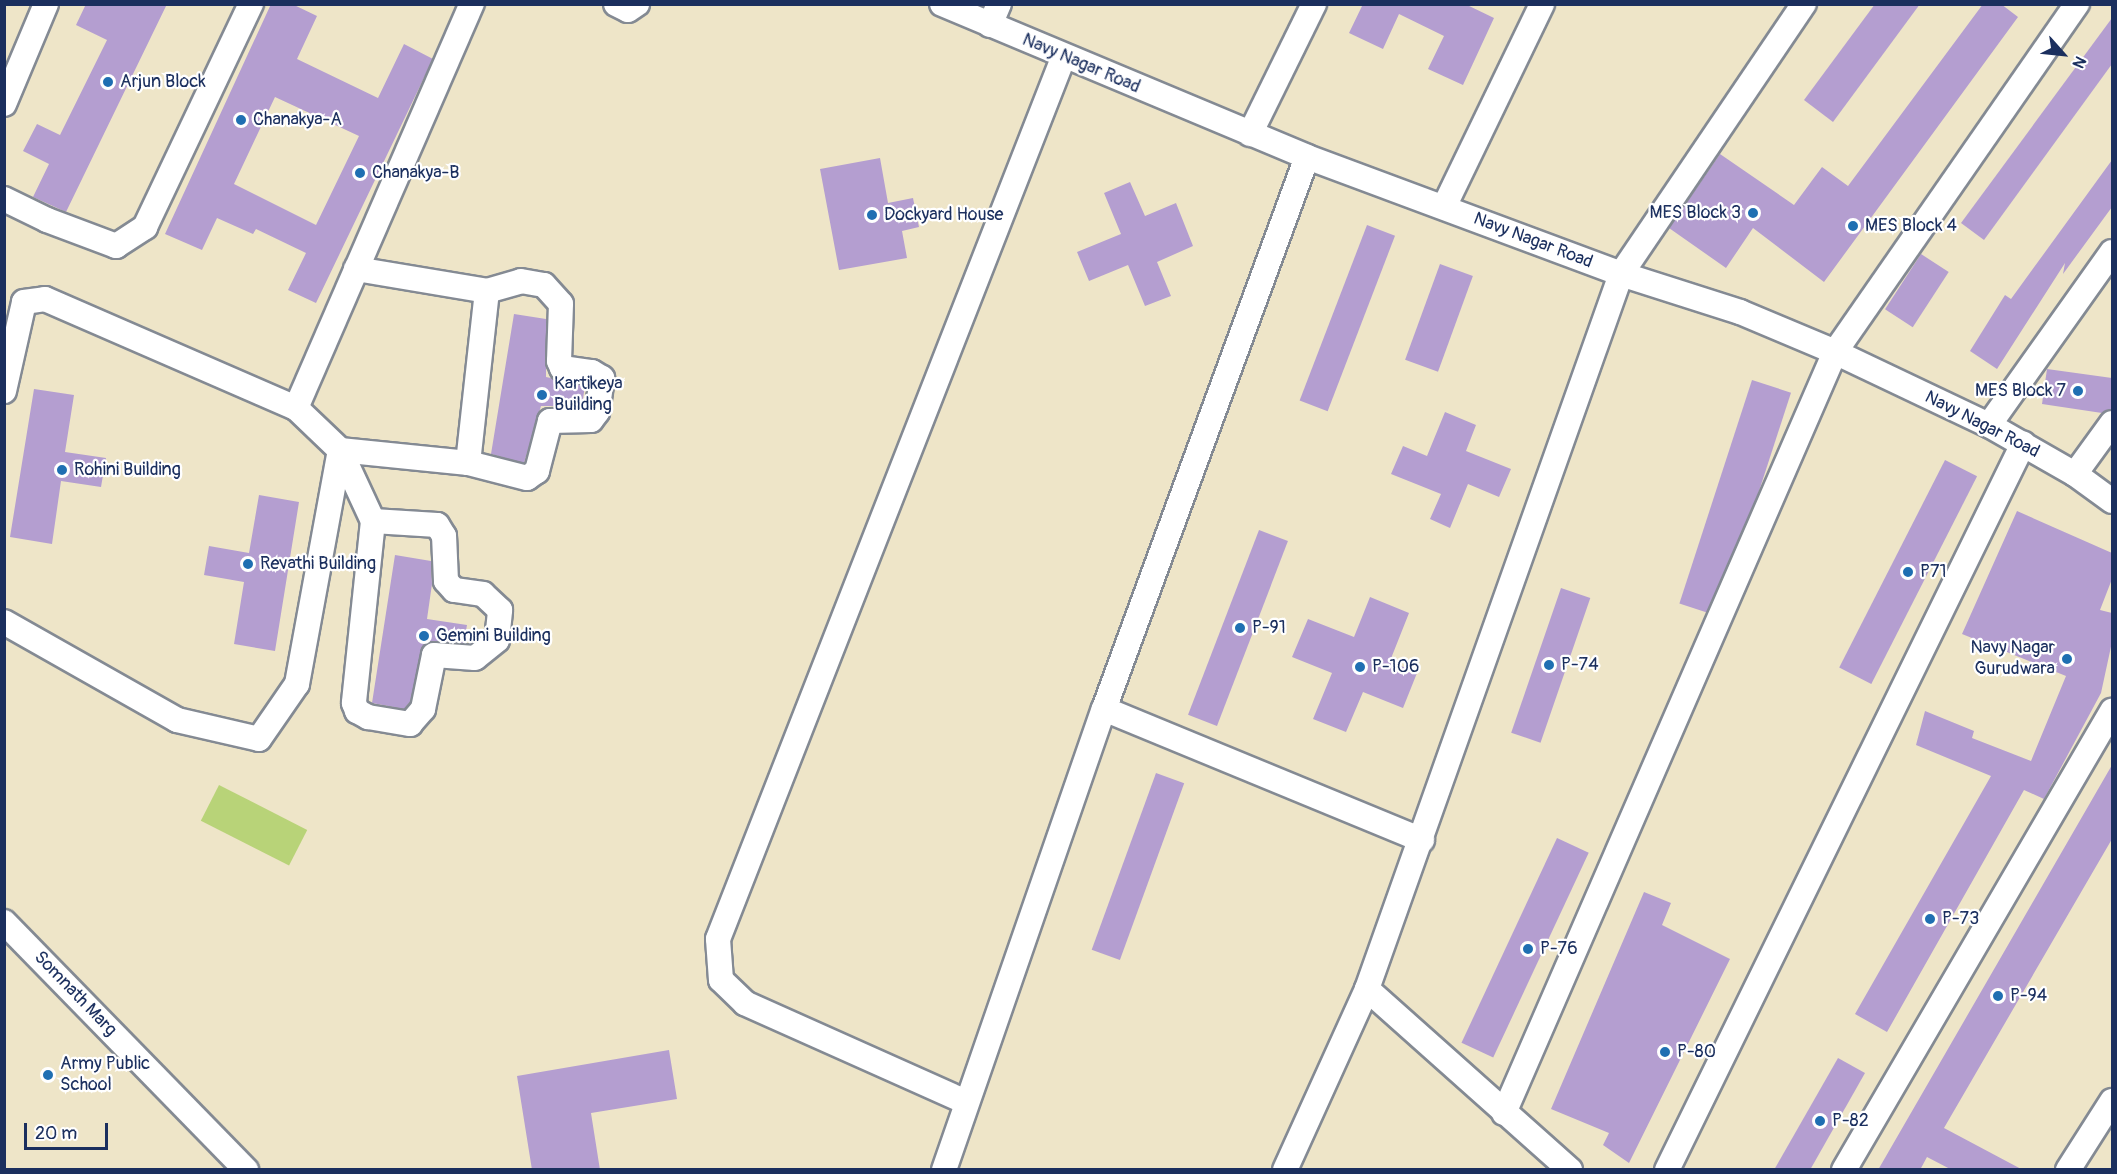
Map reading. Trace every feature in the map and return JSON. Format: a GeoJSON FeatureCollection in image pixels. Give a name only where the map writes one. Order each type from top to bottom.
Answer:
{"type":"FeatureCollection","features":[{"type":"Feature","properties":{"kind":"street"},"geometry":{"type":"LineString","coordinates":[[4,104],[46,4]]}},
{"type":"Feature","properties":{"kind":"street"},"geometry":{"type":"LineString","coordinates":[[4,199],[47,220],[116,246],[145,227],[251,4]]}},
{"type":"Feature","properties":{"kind":"street"},"geometry":{"type":"LineString","coordinates":[[616,4],[628,10],[637,4]]}},
{"type":"Feature","properties":{"kind":"street","name":"Navy Nagar Road"},"geometry":{"type":"LineString","coordinates":[[942,4],[995,15],[1063,58],[1307,157],[1621,274],[1740,312],[1835,352],[1989,425],[2075,474],[2112,501]]}},
{"type":"Feature","properties":{"kind":"street"},"geometry":{"type":"LineString","coordinates":[[1250,134],[1314,4]]}},
{"type":"Feature","properties":{"kind":"street"},"geometry":{"type":"LineString","coordinates":[[1444,207],[1542,4]]}},
{"type":"Feature","properties":{"kind":"street"},"geometry":{"type":"LineString","coordinates":[[1285,1170],[1367,989],[1422,840],[1621,274],[1804,4]]}},
{"type":"Feature","properties":{"kind":"street"},"geometry":{"type":"LineString","coordinates":[[1503,1113],[1835,352],[2077,4]]}},
{"type":"Feature","properties":{"kind":"street"},"geometry":{"type":"LineString","coordinates":[[296,408],[472,5]]}},
{"type":"Feature","properties":{"kind":"street"},"geometry":{"type":"LineString","coordinates":[[966,1102],[745,1004],[721,980],[718,939],[1063,58]]}},
{"type":"Feature","properties":{"kind":"street"},"geometry":{"type":"LineString","coordinates":[[944,1170],[1104,709],[1307,157]]}},
{"type":"Feature","properties":{"kind":"street"},"geometry":{"type":"LineString","coordinates":[[1989,425],[2112,252]]}},
{"type":"Feature","properties":{"kind":"street"},"geometry":{"type":"LineString","coordinates":[[340,450],[468,463],[527,478],[537,471],[550,421],[591,420],[597,412],[602,378],[592,372],[562,368],[559,361],[561,304],[544,285],[521,281],[487,291],[356,269]]}},
{"type":"Feature","properties":{"kind":"street"},"geometry":{"type":"LineString","coordinates":[[468,463],[487,291]]}},
{"type":"Feature","properties":{"kind":"street"},"geometry":{"type":"LineString","coordinates":[[4,391],[24,302],[45,299],[296,408],[340,450],[373,521],[354,702],[357,711],[368,717],[410,724],[423,709],[434,655],[475,658],[497,640],[500,610],[483,594],[454,590],[446,581],[444,536],[437,525],[373,521]]}},
{"type":"Feature","properties":{"kind":"street"},"geometry":{"type":"LineString","coordinates":[[2075,474],[2112,423]]}},
{"type":"Feature","properties":{"kind":"street"},"geometry":{"type":"LineString","coordinates":[[1667,1170],[2023,444]]}},
{"type":"Feature","properties":{"kind":"street"},"geometry":{"type":"LineString","coordinates":[[4,622],[177,720],[259,740],[297,684],[340,450]]}},
{"type":"Feature","properties":{"kind":"street"},"geometry":{"type":"LineString","coordinates":[[1104,709],[1422,840]]}},
{"type":"Feature","properties":{"kind":"street"},"geometry":{"type":"LineString","coordinates":[[1844,1170],[2112,711]]}},
{"type":"Feature","properties":{"kind":"street","name":"Somnath Marg"},"geometry":{"type":"LineString","coordinates":[[4,922],[246,1170]]}},
{"type":"Feature","properties":{"kind":"street"},"geometry":{"type":"LineString","coordinates":[[1367,989],[1503,1113],[1570,1170]]}},
{"type":"Feature","properties":{"kind":"street"},"geometry":{"type":"LineString","coordinates":[[2068,1170],[2112,1101]]}},
{"type":"Feature","properties":{"kind":"green space"},"geometry":{"type":"Polygon","coordinates":[[[219,785],[307,830],[289,866],[201,821],[219,785]]]}},
{"type":"Feature","properties":{"kind":"building","name":"Arjun Block"},"geometry":{"type":"Polygon","coordinates":[[[86,4],[167,4],[66,212],[33,197],[49,164],[23,151],[37,124],[60,135],[107,40],[76,25],[86,4]]]}},
{"type":"Feature","properties":{"kind":"building"},"geometry":{"type":"Polygon","coordinates":[[[271,4],[292,4],[317,16],[297,59],[378,98],[404,44],[433,59],[316,303],[288,290],[306,253],[256,229],[253,234],[217,218],[202,250],[165,234],[271,4]],[[275,97],[234,184],[316,225],[359,136],[275,97]]]}},
{"type":"Feature","properties":{"kind":"building"},"geometry":{"type":"Polygon","coordinates":[[[1363,4],[1465,4],[1494,18],[1463,85],[1428,69],[1444,36],[1399,14],[1383,49],[1349,33],[1363,4]]]}},
{"type":"Feature","properties":{"kind":"building"},"geometry":{"type":"Polygon","coordinates":[[[1875,4],[1920,4],[1833,122],[1804,100],[1875,4]]]}},
{"type":"Feature","properties":{"kind":"building"},"geometry":{"type":"Polygon","coordinates":[[[1983,4],[2001,4],[2018,17],[1824,282],[1753,228],[1726,268],[1669,228],[1720,154],[1794,205],[1822,167],[1848,186],[1983,4]]]}},
{"type":"Feature","properties":{"kind":"building"},"geometry":{"type":"Polygon","coordinates":[[[2112,18],[2112,64],[1984,240],[1961,223],[2112,18]]]}},
{"type":"Feature","properties":{"kind":"building","name":"Dockyard House"},"geometry":{"type":"Polygon","coordinates":[[[880,158],[888,203],[913,198],[919,227],[902,231],[907,258],[839,270],[820,169],[880,158]]]}},
{"type":"Feature","properties":{"kind":"building"},"geometry":{"type":"Polygon","coordinates":[[[2112,160],[2112,207],[2063,274],[2065,263],[1997,369],[1970,351],[2005,295],[2011,299],[2112,160]]]}},
{"type":"Feature","properties":{"kind":"building"},"geometry":{"type":"Polygon","coordinates":[[[1130,182],[1145,216],[1176,203],[1193,246],[1157,262],[1171,296],[1145,306],[1128,265],[1089,281],[1077,252],[1121,234],[1104,193],[1130,182]]]}},
{"type":"Feature","properties":{"kind":"building"},"geometry":{"type":"Polygon","coordinates":[[[1367,225],[1395,236],[1328,411],[1300,401],[1367,225]]]}},
{"type":"Feature","properties":{"kind":"building"},"geometry":{"type":"Polygon","coordinates":[[[1921,254],[1949,272],[1913,327],[1885,309],[1921,254]]]}},
{"type":"Feature","properties":{"kind":"building"},"geometry":{"type":"Polygon","coordinates":[[[1440,264],[1473,276],[1438,372],[1405,360],[1440,264]]]}},
{"type":"Feature","properties":{"kind":"building","name":"Kartikeya Building"},"geometry":{"type":"Polygon","coordinates":[[[514,314],[546,319],[546,377],[585,385],[582,406],[541,406],[524,463],[491,454],[514,314]]]}},
{"type":"Feature","properties":{"kind":"building","name":"MES Block 7"},"geometry":{"type":"Polygon","coordinates":[[[2047,369],[2112,378],[2112,409],[2102,413],[2042,404],[2047,369]]]}},
{"type":"Feature","properties":{"kind":"building"},"geometry":{"type":"Polygon","coordinates":[[[1752,380],[1791,393],[1718,616],[1679,603],[1752,380]]]}},
{"type":"Feature","properties":{"kind":"building","name":"Rohini Building"},"geometry":{"type":"Polygon","coordinates":[[[34,389],[74,395],[65,452],[106,458],[101,487],[61,481],[52,544],[10,537],[34,389]]]}},
{"type":"Feature","properties":{"kind":"building"},"geometry":{"type":"Polygon","coordinates":[[[1445,412],[1476,425],[1466,451],[1511,469],[1499,497],[1468,484],[1450,528],[1430,519],[1441,494],[1391,474],[1403,446],[1427,456],[1445,412]]]}},
{"type":"Feature","properties":{"kind":"building","name":"P71"},"geometry":{"type":"Polygon","coordinates":[[[1945,460],[1977,476],[1871,684],[1839,668],[1945,460]]]}},
{"type":"Feature","properties":{"kind":"building","name":"Revathi Building"},"geometry":{"type":"Polygon","coordinates":[[[259,495],[299,502],[275,651],[234,644],[244,582],[204,575],[209,546],[249,553],[259,495]]]}},
{"type":"Feature","properties":{"kind":"building","name":"Navy Nagar Gurudwara"},"geometry":{"type":"Polygon","coordinates":[[[2017,511],[2112,553],[2112,579],[2100,610],[2112,613],[2112,642],[2101,693],[2044,799],[2024,790],[1887,1032],[1855,1014],[1991,776],[1916,745],[1925,711],[1974,731],[1972,738],[2031,761],[2066,676],[1962,634],[2017,511]]]}},
{"type":"Feature","properties":{"kind":"building","name":"P-91"},"geometry":{"type":"Polygon","coordinates":[[[1259,530],[1288,541],[1217,726],[1188,715],[1259,530]]]}},
{"type":"Feature","properties":{"kind":"building","name":"Gemini Building"},"geometry":{"type":"Polygon","coordinates":[[[395,555],[431,561],[432,584],[427,619],[467,625],[464,643],[435,641],[423,646],[410,702],[404,709],[372,703],[395,555]]]}},
{"type":"Feature","properties":{"kind":"building","name":"P-74"},"geometry":{"type":"Polygon","coordinates":[[[1561,588],[1590,598],[1540,743],[1511,733],[1561,588]]]}},
{"type":"Feature","properties":{"kind":"building","name":"P-106"},"geometry":{"type":"Polygon","coordinates":[[[1370,597],[1409,613],[1390,661],[1417,673],[1403,708],[1363,692],[1346,732],[1313,719],[1332,673],[1292,657],[1308,619],[1354,637],[1370,597]]]}},
{"type":"Feature","properties":{"kind":"building"},"geometry":{"type":"Polygon","coordinates":[[[2112,765],[2112,839],[1944,1128],[2023,1170],[1952,1170],[1927,1157],[1920,1170],[1878,1170],[2112,765]]]}},
{"type":"Feature","properties":{"kind":"building"},"geometry":{"type":"Polygon","coordinates":[[[1156,773],[1184,783],[1120,960],[1092,950],[1156,773]]]}},
{"type":"Feature","properties":{"kind":"building","name":"P-76"},"geometry":{"type":"Polygon","coordinates":[[[1557,838],[1589,853],[1493,1058],[1461,1043],[1557,838]]]}},
{"type":"Feature","properties":{"kind":"building"},"geometry":{"type":"Polygon","coordinates":[[[1644,892],[1671,903],[1662,925],[1730,959],[1629,1163],[1603,1145],[1609,1133],[1551,1109],[1644,892]]]}},
{"type":"Feature","properties":{"kind":"building"},"geometry":{"type":"Polygon","coordinates":[[[669,1050],[677,1099],[591,1113],[600,1170],[532,1170],[517,1076],[669,1050]]]}},
{"type":"Feature","properties":{"kind":"building","name":"P-82"},"geometry":{"type":"Polygon","coordinates":[[[1838,1058],[1865,1073],[1810,1170],[1774,1170],[1838,1058]]]}},
{"type":"Feature","properties":{"kind":"place","name":"Arjun Block"},"geometry":{"type":"Point","coordinates":[108,82]}},
{"type":"Feature","properties":{"kind":"place","name":"Chanakya-A"},"geometry":{"type":"Point","coordinates":[241,120]}},
{"type":"Feature","properties":{"kind":"place","name":"Chanakya-B"},"geometry":{"type":"Point","coordinates":[360,173]}},
{"type":"Feature","properties":{"kind":"place","name":"MES Block 3"},"geometry":{"type":"Point","coordinates":[1753,213]}},
{"type":"Feature","properties":{"kind":"place","name":"Dockyard House"},"geometry":{"type":"Point","coordinates":[872,215]}},
{"type":"Feature","properties":{"kind":"place","name":"MES Block 4"},"geometry":{"type":"Point","coordinates":[1853,226]}},
{"type":"Feature","properties":{"kind":"place","name":"MES Block 7"},"geometry":{"type":"Point","coordinates":[2078,391]}},
{"type":"Feature","properties":{"kind":"place","name":"Kartikeya Building"},"geometry":{"type":"Point","coordinates":[542,395]}},
{"type":"Feature","properties":{"kind":"place","name":"Rohini Building"},"geometry":{"type":"Point","coordinates":[62,470]}},
{"type":"Feature","properties":{"kind":"place","name":"Revathi Building"},"geometry":{"type":"Point","coordinates":[248,564]}},
{"type":"Feature","properties":{"kind":"place","name":"P71"},"geometry":{"type":"Point","coordinates":[1908,572]}},
{"type":"Feature","properties":{"kind":"place","name":"P-91"},"geometry":{"type":"Point","coordinates":[1240,628]}},
{"type":"Feature","properties":{"kind":"place","name":"Gemini Building"},"geometry":{"type":"Point","coordinates":[424,636]}},
{"type":"Feature","properties":{"kind":"place","name":"Navy Nagar Gurudwara"},"geometry":{"type":"Point","coordinates":[2067,659]}},
{"type":"Feature","properties":{"kind":"place","name":"P-74"},"geometry":{"type":"Point","coordinates":[1549,665]}},
{"type":"Feature","properties":{"kind":"place","name":"P-106"},"geometry":{"type":"Point","coordinates":[1360,667]}},
{"type":"Feature","properties":{"kind":"place","name":"P-73"},"geometry":{"type":"Point","coordinates":[1930,919]}},
{"type":"Feature","properties":{"kind":"place","name":"P-76"},"geometry":{"type":"Point","coordinates":[1528,949]}},
{"type":"Feature","properties":{"kind":"place","name":"P-94"},"geometry":{"type":"Point","coordinates":[1998,996]}},
{"type":"Feature","properties":{"kind":"place","name":"P-80"},"geometry":{"type":"Point","coordinates":[1665,1052]}},
{"type":"Feature","properties":{"kind":"place","name":"Army Public School"},"geometry":{"type":"Point","coordinates":[48,1075]}},
{"type":"Feature","properties":{"kind":"place","name":"P-82"},"geometry":{"type":"Point","coordinates":[1820,1121]}}]}
